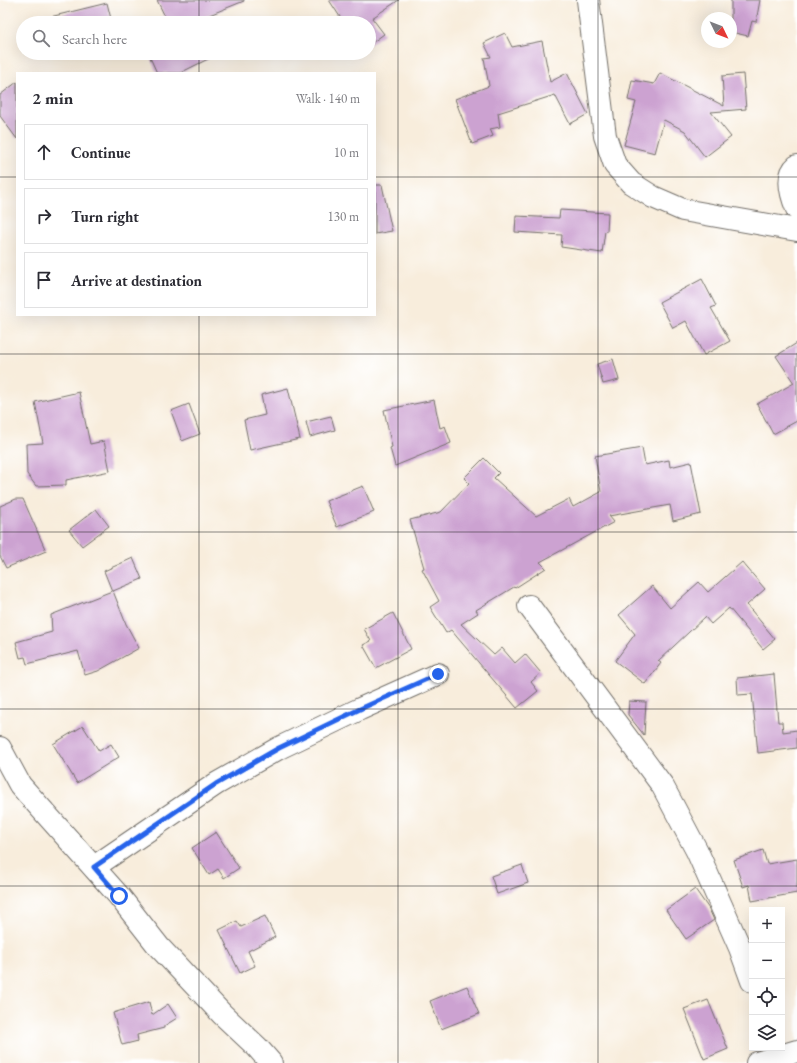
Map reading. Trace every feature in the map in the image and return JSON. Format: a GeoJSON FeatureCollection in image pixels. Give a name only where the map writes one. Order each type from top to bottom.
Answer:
{"type":"FeatureCollection","features":[{"type":"Feature","properties":{"kind":"street"},"geometry":{"type":"LineString","coordinates":[[588,0],[605,136],[615,165],[631,183],[653,197],[683,210],[797,230]]}},
{"type":"Feature","properties":{"kind":"street"},"geometry":{"type":"LineString","coordinates":[[797,166],[791,180],[792,196],[797,209]]}},
{"type":"Feature","properties":{"kind":"street"},"geometry":{"type":"LineString","coordinates":[[529,606],[662,784],[697,852],[740,948],[751,979]]}},
{"type":"Feature","properties":{"kind":"street"},"geometry":{"type":"LineString","coordinates":[[94,867],[222,780],[306,735],[438,674]]}},
{"type":"Feature","properties":{"kind":"street"},"geometry":{"type":"LineString","coordinates":[[0,748],[20,785],[94,867],[160,947],[217,1009],[257,1047],[271,1063]]}},
{"type":"Feature","properties":{"kind":"street"},"geometry":{"type":"LineString","coordinates":[[757,1063],[784,1052]]}},
{"type":"Feature","properties":{"kind":"building"},"geometry":{"type":"Polygon","coordinates":[[[157,0],[244,0],[207,16],[165,16],[157,0]]]}},
{"type":"Feature","properties":{"kind":"building"},"geometry":{"type":"Polygon","coordinates":[[[329,0],[399,0],[375,16],[339,16],[329,0]]]}},
{"type":"Feature","properties":{"kind":"building"},"geometry":{"type":"Polygon","coordinates":[[[731,0],[760,0],[756,22],[752,21],[748,36],[737,33],[737,12],[731,12],[731,0]]]}},
{"type":"Feature","properties":{"kind":"building"},"geometry":{"type":"Polygon","coordinates":[[[107,3],[110,16],[54,16],[107,3]]]}},
{"type":"Feature","properties":{"kind":"building"},"geometry":{"type":"Polygon","coordinates":[[[376,23],[384,34],[376,40],[376,23]]]}},
{"type":"Feature","properties":{"kind":"building"},"geometry":{"type":"Polygon","coordinates":[[[505,33],[512,47],[542,41],[550,82],[567,73],[588,114],[570,124],[555,95],[498,113],[500,127],[490,129],[493,136],[472,144],[455,99],[489,86],[484,58],[491,57],[484,43],[505,33]]]}},
{"type":"Feature","properties":{"kind":"building"},"geometry":{"type":"Polygon","coordinates":[[[151,60],[206,60],[182,72],[157,72],[151,60]]]}},
{"type":"Feature","properties":{"kind":"building"},"geometry":{"type":"Polygon","coordinates":[[[660,73],[724,106],[722,76],[743,74],[746,109],[711,112],[731,137],[705,157],[685,131],[664,120],[655,153],[624,145],[636,102],[628,100],[632,80],[654,84],[660,73]]]}},
{"type":"Feature","properties":{"kind":"building"},"geometry":{"type":"Polygon","coordinates":[[[16,83],[16,138],[0,116],[0,95],[16,83]]]}},
{"type":"Feature","properties":{"kind":"building"},"geometry":{"type":"Polygon","coordinates":[[[376,185],[382,185],[392,231],[376,234],[376,185]]]}},
{"type":"Feature","properties":{"kind":"building"},"geometry":{"type":"Polygon","coordinates":[[[560,210],[608,213],[607,231],[605,231],[602,253],[561,247],[562,235],[515,232],[516,216],[559,218],[560,210]]]}},
{"type":"Feature","properties":{"kind":"building"},"geometry":{"type":"Polygon","coordinates":[[[702,279],[716,306],[711,308],[730,341],[704,355],[686,321],[673,328],[659,302],[702,279]]]}},
{"type":"Feature","properties":{"kind":"building"},"geometry":{"type":"Polygon","coordinates":[[[797,343],[797,421],[773,434],[757,404],[794,383],[776,356],[797,343]]]}},
{"type":"Feature","properties":{"kind":"building"},"geometry":{"type":"Polygon","coordinates":[[[613,359],[619,380],[603,384],[597,364],[613,359]]]}},
{"type":"Feature","properties":{"kind":"building"},"geometry":{"type":"Polygon","coordinates":[[[288,388],[300,439],[250,450],[244,420],[265,415],[261,395],[288,388]]]}},
{"type":"Feature","properties":{"kind":"building"},"geometry":{"type":"Polygon","coordinates":[[[79,392],[90,444],[104,441],[110,471],[66,480],[66,485],[36,486],[27,474],[26,444],[43,443],[35,402],[79,392]]]}},
{"type":"Feature","properties":{"kind":"building"},"geometry":{"type":"Polygon","coordinates":[[[434,400],[440,428],[445,426],[451,443],[395,466],[390,448],[392,447],[384,410],[434,400]]]}},
{"type":"Feature","properties":{"kind":"building"},"geometry":{"type":"Polygon","coordinates":[[[189,404],[200,434],[182,441],[171,411],[189,404]]]}},
{"type":"Feature","properties":{"kind":"building"},"geometry":{"type":"Polygon","coordinates":[[[331,416],[335,430],[310,437],[306,422],[331,416]]]}},
{"type":"Feature","properties":{"kind":"building"},"geometry":{"type":"Polygon","coordinates":[[[642,448],[645,465],[669,460],[670,467],[691,462],[701,514],[673,521],[670,505],[609,516],[614,522],[540,562],[546,568],[515,588],[514,587],[476,610],[478,613],[461,624],[494,655],[502,648],[515,663],[525,654],[541,673],[531,682],[538,691],[517,708],[451,630],[446,633],[430,607],[439,601],[422,569],[424,568],[410,520],[441,512],[469,483],[464,478],[484,458],[499,473],[494,478],[536,516],[569,499],[573,507],[601,492],[595,456],[642,448]]]}},
{"type":"Feature","properties":{"kind":"building"},"geometry":{"type":"Polygon","coordinates":[[[363,486],[374,512],[337,527],[326,501],[363,486]]]}},
{"type":"Feature","properties":{"kind":"building"},"geometry":{"type":"Polygon","coordinates":[[[16,499],[23,499],[46,551],[6,568],[0,556],[0,506],[16,499]]]}},
{"type":"Feature","properties":{"kind":"building"},"geometry":{"type":"Polygon","coordinates":[[[96,509],[109,526],[82,546],[69,530],[96,509]]]}},
{"type":"Feature","properties":{"kind":"building"},"geometry":{"type":"Polygon","coordinates":[[[133,558],[142,579],[113,591],[126,624],[139,648],[98,671],[85,675],[78,651],[27,664],[25,657],[20,658],[16,642],[52,632],[51,615],[112,591],[104,571],[133,558]]]}},
{"type":"Feature","properties":{"kind":"building"},"geometry":{"type":"Polygon","coordinates":[[[742,562],[765,589],[747,605],[775,639],[763,649],[729,608],[711,624],[705,617],[658,661],[661,663],[645,684],[615,661],[635,634],[619,615],[652,586],[670,608],[699,582],[708,592],[742,562]]]}},
{"type":"Feature","properties":{"kind":"building"},"geometry":{"type":"Polygon","coordinates":[[[393,613],[411,649],[376,668],[363,645],[371,641],[364,629],[393,613]]]}},
{"type":"Feature","properties":{"kind":"building"},"geometry":{"type":"Polygon","coordinates":[[[774,674],[778,722],[782,722],[783,732],[797,730],[797,748],[758,753],[752,694],[738,695],[737,678],[774,674]]]}},
{"type":"Feature","properties":{"kind":"building"},"geometry":{"type":"Polygon","coordinates":[[[629,701],[646,702],[644,735],[628,715],[629,701]]]}},
{"type":"Feature","properties":{"kind":"building"},"geometry":{"type":"Polygon","coordinates":[[[83,726],[99,751],[111,744],[119,757],[77,783],[53,744],[83,726]]]}},
{"type":"Feature","properties":{"kind":"building"},"geometry":{"type":"Polygon","coordinates":[[[216,832],[239,868],[224,878],[218,869],[209,875],[192,848],[216,832]]]}},
{"type":"Feature","properties":{"kind":"building"},"geometry":{"type":"Polygon","coordinates":[[[763,850],[767,864],[797,859],[797,893],[752,901],[749,885],[743,887],[734,860],[763,850]]]}},
{"type":"Feature","properties":{"kind":"building"},"geometry":{"type":"Polygon","coordinates":[[[522,865],[528,883],[497,894],[491,876],[522,865]]]}},
{"type":"Feature","properties":{"kind":"building"},"geometry":{"type":"Polygon","coordinates":[[[695,889],[709,909],[714,920],[686,939],[666,910],[695,889]]]}},
{"type":"Feature","properties":{"kind":"building"},"geometry":{"type":"Polygon","coordinates":[[[265,916],[275,937],[248,951],[255,966],[240,973],[219,930],[237,921],[241,927],[265,916]]]}},
{"type":"Feature","properties":{"kind":"building"},"geometry":{"type":"Polygon","coordinates":[[[467,986],[479,1014],[441,1029],[430,1001],[467,986]]]}},
{"type":"Feature","properties":{"kind":"building"},"geometry":{"type":"Polygon","coordinates":[[[708,1000],[728,1049],[704,1059],[684,1009],[708,1000]]]}},
{"type":"Feature","properties":{"kind":"building"},"geometry":{"type":"Polygon","coordinates":[[[149,1002],[152,1015],[168,1004],[177,1018],[164,1026],[164,1028],[137,1035],[138,1041],[122,1045],[113,1013],[149,1002]]]}},
{"type":"Feature","properties":{"kind":"route"},"geometry":{"type":"LineString","coordinates":[[119,896],[94,867],[216,784],[279,748],[438,674]]}}]}
